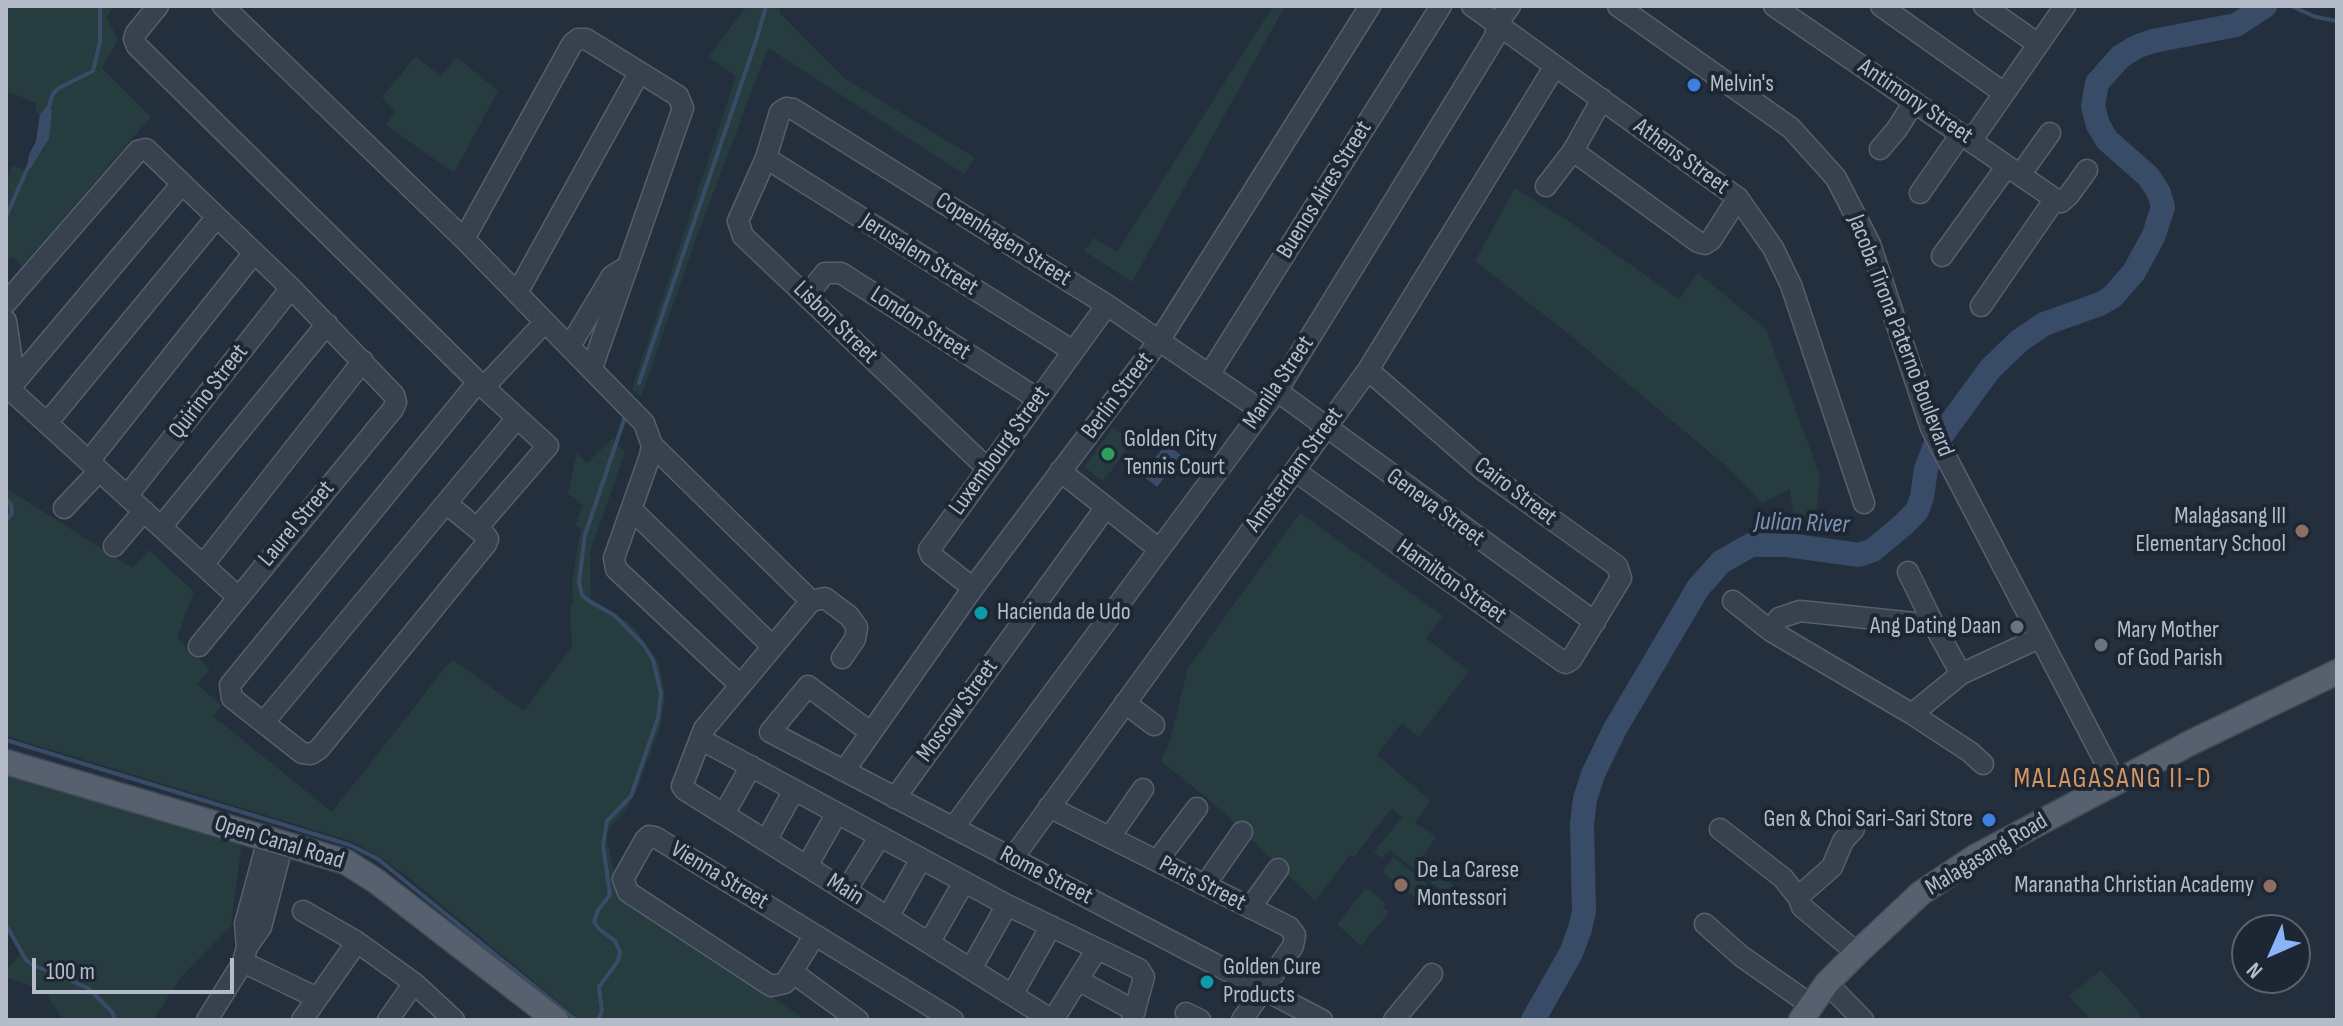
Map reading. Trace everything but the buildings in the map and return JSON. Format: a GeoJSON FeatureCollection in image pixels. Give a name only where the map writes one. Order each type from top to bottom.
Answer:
{"type":"FeatureCollection","features":[{"type":"Feature","properties":{"kind":"main road","name":"Malagasang Road"},"geometry":{"type":"LineString","coordinates":[[1806,1012],[1827,983],[1921,893],[1975,857],[2190,743],[2337,672]]}},
{"type":"Feature","properties":{"kind":"main road","name":"Open Canal Road"},"geometry":{"type":"LineString","coordinates":[[6,762],[328,856],[362,871],[556,1020]]}},
{"type":"Feature","properties":{"kind":"street"},"geometry":{"type":"LineString","coordinates":[[158,6],[136,33],[134,39],[137,46],[481,384],[547,444],[548,449],[477,528]]}},
{"type":"Feature","properties":{"kind":"street"},"geometry":{"type":"LineString","coordinates":[[223,6],[464,239],[592,368],[644,423],[652,445],[811,601]]}},
{"type":"Feature","properties":{"kind":"street","name":"Berlin Street"},"geometry":{"type":"LineString","coordinates":[[844,771],[973,588],[1159,341],[1370,6]]}},
{"type":"Feature","properties":{"kind":"street","name":"Buenos Aires Street"},"geometry":{"type":"LineString","coordinates":[[1209,375],[1441,6]]}},
{"type":"Feature","properties":{"kind":"street","name":"Athens Street"},"geometry":{"type":"LineString","coordinates":[[1472,6],[1499,30],[1602,99],[1738,198],[1773,248],[1791,285],[1864,503]]}},
{"type":"Feature","properties":{"kind":"street","name":"Manila Street"},"geometry":{"type":"LineString","coordinates":[[953,828],[1277,391],[1499,30],[1510,6]]}},
{"type":"Feature","properties":{"kind":"street","name":"Manila Street"},"geometry":{"type":"LineString","coordinates":[[1499,30],[1521,6]]}},
{"type":"Feature","properties":{"kind":"street","name":"Jacoba Tirona Paterno Boulevard"},"geometry":{"type":"LineString","coordinates":[[1618,6],[1791,128],[1836,178],[1870,244],[1931,428],[2116,783]]}},
{"type":"Feature","properties":{"kind":"street","name":"Antimony Street"},"geometry":{"type":"LineString","coordinates":[[1774,6],[2055,199]]}},
{"type":"Feature","properties":{"kind":"street"},"geometry":{"type":"LineString","coordinates":[[1881,6],[2004,93]]}},
{"type":"Feature","properties":{"kind":"street"},"geometry":{"type":"LineString","coordinates":[[1984,6],[2038,44]]}},
{"type":"Feature","properties":{"kind":"street"},"geometry":{"type":"LineString","coordinates":[[1920,193],[2004,93],[2065,6]]}},
{"type":"Feature","properties":{"kind":"street"},"geometry":{"type":"LineString","coordinates":[[464,239],[572,44],[578,39],[586,39],[678,96],[683,108],[592,368]]}},
{"type":"Feature","properties":{"kind":"street","name":"Amsterdam Street"},"geometry":{"type":"LineString","coordinates":[[1012,859],[1368,370],[1555,66]]}},
{"type":"Feature","properties":{"kind":"street"},"geometry":{"type":"LineString","coordinates":[[517,293],[639,73]]}},
{"type":"Feature","properties":{"kind":"street"},"geometry":{"type":"LineString","coordinates":[[1546,186],[1573,151],[1602,99]]}},
{"type":"Feature","properties":{"kind":"street"},"geometry":{"type":"LineString","coordinates":[[1880,149],[1914,102]]}},
{"type":"Feature","properties":{"kind":"street","name":"Copenhagen Street"},"geometry":{"type":"LineString","coordinates":[[766,158],[780,112],[786,108],[793,109],[1107,305],[1262,411]]}},
{"type":"Feature","properties":{"kind":"street"},"geometry":{"type":"LineString","coordinates":[[1942,256],[2013,170],[2050,133]]}},
{"type":"Feature","properties":{"kind":"street"},"geometry":{"type":"LineString","coordinates":[[6,303],[138,151],[146,149],[363,361],[203,565]]}},
{"type":"Feature","properties":{"kind":"street"},"geometry":{"type":"LineString","coordinates":[[1573,151],[1705,244],[1711,240],[1738,198]]}},
{"type":"Feature","properties":{"kind":"street","name":"Lisbon Street"},"geometry":{"type":"LineString","coordinates":[[766,158],[738,221],[743,236],[987,468]]}},
{"type":"Feature","properties":{"kind":"street","name":"Jerusalem Street"},"geometry":{"type":"LineString","coordinates":[[766,158],[1073,351]]}},
{"type":"Feature","properties":{"kind":"street"},"geometry":{"type":"LineString","coordinates":[[1981,306],[2055,199],[2061,202],[2069,195],[2087,170]]}},
{"type":"Feature","properties":{"kind":"street"},"geometry":{"type":"LineString","coordinates":[[10,385],[181,185]]}},
{"type":"Feature","properties":{"kind":"street"},"geometry":{"type":"LineString","coordinates":[[47,423],[216,218]]}},
{"type":"Feature","properties":{"kind":"street"},"geometry":{"type":"LineString","coordinates":[[64,508],[254,253]]}},
{"type":"Feature","properties":{"kind":"street"},"geometry":{"type":"LineString","coordinates":[[570,346],[612,276],[628,265]]}},
{"type":"Feature","properties":{"kind":"street","name":"London Street"},"geometry":{"type":"LineString","coordinates":[[807,296],[825,273],[841,273],[1038,399]]}},
{"type":"Feature","properties":{"kind":"street","name":"Quirino Street"},"geometry":{"type":"LineString","coordinates":[[127,496],[291,288]]}},
{"type":"Feature","properties":{"kind":"street","name":"Luxembourg Street"},"geometry":{"type":"LineString","coordinates":[[973,588],[931,555],[929,550],[1107,305]]}},
{"type":"Feature","properties":{"kind":"street"},"geometry":{"type":"LineString","coordinates":[[6,321],[10,385],[47,423],[237,596]]}},
{"type":"Feature","properties":{"kind":"street"},"geometry":{"type":"LineString","coordinates":[[447,504],[488,539],[486,544],[319,749],[311,754],[302,753],[232,698],[230,685],[481,384],[545,322]]}},
{"type":"Feature","properties":{"kind":"street"},"geometry":{"type":"LineString","coordinates":[[161,527],[327,324]]}},
{"type":"Feature","properties":{"kind":"street","name":"Laurel Street"},"geometry":{"type":"LineString","coordinates":[[199,646],[396,402],[394,395],[363,361]]}},
{"type":"Feature","properties":{"kind":"street","name":"Cairo Street"},"geometry":{"type":"LineString","coordinates":[[1368,370],[1484,471],[1617,566],[1621,578],[1595,622]]}},
{"type":"Feature","properties":{"kind":"street","name":"Geneva Street"},"geometry":{"type":"LineString","coordinates":[[1277,391],[1595,622]]}},
{"type":"Feature","properties":{"kind":"street"},"geometry":{"type":"LineString","coordinates":[[264,722],[517,418]]}},
{"type":"Feature","properties":{"kind":"street"},"geometry":{"type":"LineString","coordinates":[[652,445],[614,558],[616,569],[740,685]]}},
{"type":"Feature","properties":{"kind":"street"},"geometry":{"type":"LineString","coordinates":[[1060,471],[1159,549]]}},
{"type":"Feature","properties":{"kind":"street","name":"Hamilton Street"},"geometry":{"type":"LineString","coordinates":[[1295,471],[1562,661],[1566,663],[1571,660],[1595,622]]}},
{"type":"Feature","properties":{"kind":"street","name":"Moscow Street"},"geometry":{"type":"LineString","coordinates":[[895,798],[1106,507]]}},
{"type":"Feature","properties":{"kind":"street"},"geometry":{"type":"LineString","coordinates":[[632,510],[772,646]]}},
{"type":"Feature","properties":{"kind":"street"},"geometry":{"type":"LineString","coordinates":[[114,546],[144,511]]}},
{"type":"Feature","properties":{"kind":"street"},"geometry":{"type":"LineString","coordinates":[[1908,572],[1961,674]]}},
{"type":"Feature","properties":{"kind":"street"},"geometry":{"type":"LineString","coordinates":[[842,658],[855,639],[857,627],[849,616],[825,598],[811,601],[704,729],[700,739],[1007,905],[1143,972],[1133,1016],[1078,980]]}},
{"type":"Feature","properties":{"kind":"street"},"geometry":{"type":"LineString","coordinates":[[1733,601],[1771,631],[1912,714],[1983,764]]}},
{"type":"Feature","properties":{"kind":"street"},"geometry":{"type":"LineString","coordinates":[[1771,631],[1779,618],[1800,611],[1934,625]]}},
{"type":"Feature","properties":{"kind":"street"},"geometry":{"type":"LineString","coordinates":[[1912,714],[1961,674],[2039,638]]}},
{"type":"Feature","properties":{"kind":"street","name":"Rome Street"},"geometry":{"type":"LineString","coordinates":[[870,732],[808,686],[770,732],[1321,1020]]}},
{"type":"Feature","properties":{"kind":"street"},"geometry":{"type":"LineString","coordinates":[[1125,703],[1154,725]]}},
{"type":"Feature","properties":{"kind":"street","name":"Main"},"geometry":{"type":"LineString","coordinates":[[700,739],[682,786],[1053,1020]]}},
{"type":"Feature","properties":{"kind":"street"},"geometry":{"type":"LineString","coordinates":[[724,814],[751,766]]}},
{"type":"Feature","properties":{"kind":"street"},"geometry":{"type":"LineString","coordinates":[[1110,837],[1143,789]]}},
{"type":"Feature","properties":{"kind":"street"},"geometry":{"type":"LineString","coordinates":[[766,841],[794,790]]}},
{"type":"Feature","properties":{"kind":"street","name":"Paris Street"},"geometry":{"type":"LineString","coordinates":[[1049,807],[1289,927],[1295,935],[1293,946],[1264,990]]}},
{"type":"Feature","properties":{"kind":"street"},"geometry":{"type":"LineString","coordinates":[[1157,861],[1197,808]]}},
{"type":"Feature","properties":{"kind":"street"},"geometry":{"type":"LineString","coordinates":[[807,866],[837,813]]}},
{"type":"Feature","properties":{"kind":"street"},"geometry":{"type":"LineString","coordinates":[[1720,829],[1783,878],[1802,907],[1857,953]]}},
{"type":"Feature","properties":{"kind":"street"},"geometry":{"type":"LineString","coordinates":[[1798,897],[1832,867],[1843,841],[1854,829]]}},
{"type":"Feature","properties":{"kind":"street"},"geometry":{"type":"LineString","coordinates":[[1205,885],[1242,832]]}},
{"type":"Feature","properties":{"kind":"street","name":"Vienna Street"},"geometry":{"type":"LineString","coordinates":[[785,979],[771,986],[628,892],[623,879],[649,836],[953,1020]]}},
{"type":"Feature","properties":{"kind":"street"},"geometry":{"type":"LineString","coordinates":[[846,891],[880,836]]}},
{"type":"Feature","properties":{"kind":"street"},"geometry":{"type":"LineString","coordinates":[[207,1020],[245,954],[245,924],[262,893],[276,841]]}},
{"type":"Feature","properties":{"kind":"street"},"geometry":{"type":"LineString","coordinates":[[888,917],[921,859]]}},
{"type":"Feature","properties":{"kind":"street"},"geometry":{"type":"LineString","coordinates":[[1250,908],[1278,869]]}},
{"type":"Feature","properties":{"kind":"street"},"geometry":{"type":"LineString","coordinates":[[929,943],[964,882]]}},
{"type":"Feature","properties":{"kind":"street"},"geometry":{"type":"LineString","coordinates":[[971,969],[1007,905]]}},
{"type":"Feature","properties":{"kind":"street"},"geometry":{"type":"LineString","coordinates":[[303,911],[357,942],[414,983],[454,1020]]}},
{"type":"Feature","properties":{"kind":"street"},"geometry":{"type":"LineString","coordinates":[[1705,924],[1806,1012]]}},
{"type":"Feature","properties":{"kind":"street"},"geometry":{"type":"LineString","coordinates":[[1012,995],[1051,926]]}},
{"type":"Feature","properties":{"kind":"street"},"geometry":{"type":"LineString","coordinates":[[815,935],[785,979],[858,1020]]}},
{"type":"Feature","properties":{"kind":"street"},"geometry":{"type":"LineString","coordinates":[[302,1020],[357,942]]}},
{"type":"Feature","properties":{"kind":"street"},"geometry":{"type":"LineString","coordinates":[[1053,1020],[1097,949]]}},
{"type":"Feature","properties":{"kind":"street"},"geometry":{"type":"LineString","coordinates":[[245,954],[317,998]]}},
{"type":"Feature","properties":{"kind":"street"},"geometry":{"type":"LineString","coordinates":[[1394,1020],[1432,974]]}},
{"type":"Feature","properties":{"kind":"street"},"geometry":{"type":"LineString","coordinates":[[388,1020],[414,983]]}},
{"type":"Feature","properties":{"kind":"street"},"geometry":{"type":"LineString","coordinates":[[1827,983],[1863,1020]]}},
{"type":"Feature","properties":{"kind":"street"},"geometry":{"type":"LineString","coordinates":[[1242,1020],[1264,990]]}},
{"type":"Feature","properties":{"kind":"green space"},"geometry":{"type":"Polygon","coordinates":[[[6,6],[115,6],[106,17],[118,39],[102,68],[151,117],[22,266],[12,257],[6,263],[6,184],[12,165],[26,171],[44,149],[49,139],[52,111],[43,108],[40,114],[35,111],[37,103],[6,91],[6,6]]]}},
{"type":"Feature","properties":{"kind":"green space"},"geometry":{"type":"Polygon","coordinates":[[[747,6],[780,6],[780,13],[844,78],[975,158],[964,174],[768,48],[697,236],[641,397],[632,389],[736,76],[708,57],[747,6]]]}},
{"type":"Feature","properties":{"kind":"green space"},"geometry":{"type":"Polygon","coordinates":[[[1273,6],[1285,6],[1132,282],[1084,251],[1094,238],[1117,252],[1273,6]]]}},
{"type":"Feature","properties":{"kind":"green space"},"geometry":{"type":"Polygon","coordinates":[[[416,56],[440,76],[457,57],[498,91],[454,173],[386,125],[395,112],[382,97],[416,56]]]}},
{"type":"Feature","properties":{"kind":"green space"},"geometry":{"type":"Polygon","coordinates":[[[1515,188],[1567,220],[1679,299],[1698,273],[1766,329],[1820,476],[1814,531],[1795,529],[1790,489],[1762,503],[1726,466],[1565,331],[1475,261],[1515,188]]]}},
{"type":"Feature","properties":{"kind":"green space","name":"Golden City Tennis Court"},"geometry":{"type":"Polygon","coordinates":[[[1113,427],[1133,442],[1103,481],[1084,467],[1113,427]]]}},
{"type":"Feature","properties":{"kind":"green space"},"geometry":{"type":"Polygon","coordinates":[[[612,439],[625,452],[590,552],[591,599],[632,625],[659,663],[665,696],[661,725],[637,789],[625,812],[607,830],[618,891],[806,1020],[580,1020],[407,876],[351,841],[6,736],[6,488],[132,568],[149,550],[194,592],[177,638],[210,669],[197,684],[222,706],[213,716],[332,812],[452,659],[524,711],[572,646],[572,581],[581,529],[575,525],[583,505],[568,493],[577,453],[587,463],[612,439]]]}},
{"type":"Feature","properties":{"kind":"green space"},"geometry":{"type":"Polygon","coordinates":[[[1300,513],[1443,616],[1426,638],[1469,671],[1419,737],[1402,723],[1377,755],[1431,801],[1415,822],[1436,837],[1420,860],[1454,885],[1447,895],[1390,850],[1382,858],[1374,852],[1402,817],[1392,808],[1315,901],[1220,809],[1161,761],[1170,741],[1188,668],[1300,513]]]}},
{"type":"Feature","properties":{"kind":"green space"},"geometry":{"type":"Polygon","coordinates":[[[6,774],[242,842],[231,926],[181,977],[153,1020],[64,1020],[44,991],[6,977],[6,970],[22,952],[6,932],[6,774]]]}},
{"type":"Feature","properties":{"kind":"green space"},"geometry":{"type":"Polygon","coordinates":[[[1393,857],[1430,886],[1418,900],[1382,872],[1393,857]]]}},
{"type":"Feature","properties":{"kind":"green space"},"geometry":{"type":"Polygon","coordinates":[[[1366,888],[1386,903],[1383,907],[1389,912],[1361,946],[1337,924],[1366,888]]]}},
{"type":"Feature","properties":{"kind":"green space"},"geometry":{"type":"Polygon","coordinates":[[[2101,970],[2144,1020],[2091,1020],[2069,996],[2101,970]]]}},
{"type":"Feature","properties":{"kind":"water"},"geometry":{"type":"Polygon","coordinates":[[[49,104],[52,111],[49,139],[26,171],[36,141],[40,114],[49,104]]]}},
{"type":"Feature","properties":{"kind":"water"},"geometry":{"type":"Polygon","coordinates":[[[1166,444],[1181,455],[1157,487],[1142,475],[1166,444]]]}},
{"type":"Feature","properties":{"kind":"waterway"},"geometry":{"type":"LineString","coordinates":[[49,106],[59,88],[93,71],[100,42],[100,6]]}},
{"type":"Feature","properties":{"kind":"waterway"},"geometry":{"type":"LineString","coordinates":[[639,383],[766,6]]}},
{"type":"Feature","properties":{"kind":"waterway","name":"Julian River"},"geometry":{"type":"LineString","coordinates":[[1533,1020],[1571,953],[1580,929],[1584,911],[1582,824],[1585,799],[1593,774],[1615,729],[1698,588],[1721,562],[1751,545],[1788,545],[1859,555],[1873,550],[1917,511],[1926,469],[1936,443],[1990,369],[2019,341],[2044,324],[2112,297],[2134,272],[2154,235],[2163,207],[2159,193],[2149,177],[2107,140],[2098,125],[2093,106],[2097,83],[2120,57],[2136,47],[2236,25],[2265,6]]}},
{"type":"Feature","properties":{"kind":"waterway"},"geometry":{"type":"LineString","coordinates":[[2291,6],[2316,17],[2337,21]]}},
{"type":"Feature","properties":{"kind":"waterway"},"geometry":{"type":"LineString","coordinates":[[6,217],[28,167]]}},
{"type":"Feature","properties":{"kind":"waterway"},"geometry":{"type":"LineString","coordinates":[[598,1020],[602,1011],[599,987],[618,961],[620,952],[615,941],[594,922],[598,910],[610,895],[603,845],[607,821],[631,796],[658,718],[661,693],[653,660],[643,644],[614,615],[582,595],[579,582],[585,535],[626,414]]}},
{"type":"Feature","properties":{"kind":"waterway"},"geometry":{"type":"LineString","coordinates":[[6,499],[12,513],[6,521]]}},
{"type":"Feature","properties":{"kind":"waterway"},"geometry":{"type":"LineString","coordinates":[[6,740],[350,845],[378,859],[576,1020]]}},
{"type":"Feature","properties":{"kind":"waterway"},"geometry":{"type":"LineString","coordinates":[[6,925],[26,960],[88,988],[112,1012],[115,1020]]}},
{"type":"Feature","properties":{"kind":"place","name":"Melvin's"},"geometry":{"type":"Point","coordinates":[1694,85]}},
{"type":"Feature","properties":{"kind":"place","name":"Golden City Tennis Court"},"geometry":{"type":"Point","coordinates":[1108,454]}},
{"type":"Feature","properties":{"kind":"place","name":"Malagasang III Elementary School"},"geometry":{"type":"Point","coordinates":[2302,531]}},
{"type":"Feature","properties":{"kind":"place","name":"Hacienda de Udo"},"geometry":{"type":"Point","coordinates":[981,613]}},
{"type":"Feature","properties":{"kind":"place","name":"Ang Dating Daan"},"geometry":{"type":"Point","coordinates":[2017,627]}},
{"type":"Feature","properties":{"kind":"place","name":"Mary Mother of God Parish"},"geometry":{"type":"Point","coordinates":[2101,645]}},
{"type":"Feature","properties":{"kind":"place","name":"Gen & Choi Sari-Sari Store"},"geometry":{"type":"Point","coordinates":[1989,820]}},
{"type":"Feature","properties":{"kind":"place","name":"De La Carese Montessori"},"geometry":{"type":"Point","coordinates":[1401,885]}},
{"type":"Feature","properties":{"kind":"place","name":"Maranatha Christian Academy"},"geometry":{"type":"Point","coordinates":[2270,886]}},
{"type":"Feature","properties":{"kind":"place","name":"Golden Cure Products"},"geometry":{"type":"Point","coordinates":[1207,982]}},
{"type":"Feature","properties":{"kind":"district","name":"MALAGASANG II-D"},"geometry":{"type":"Point","coordinates":[2113,780]}}]}
